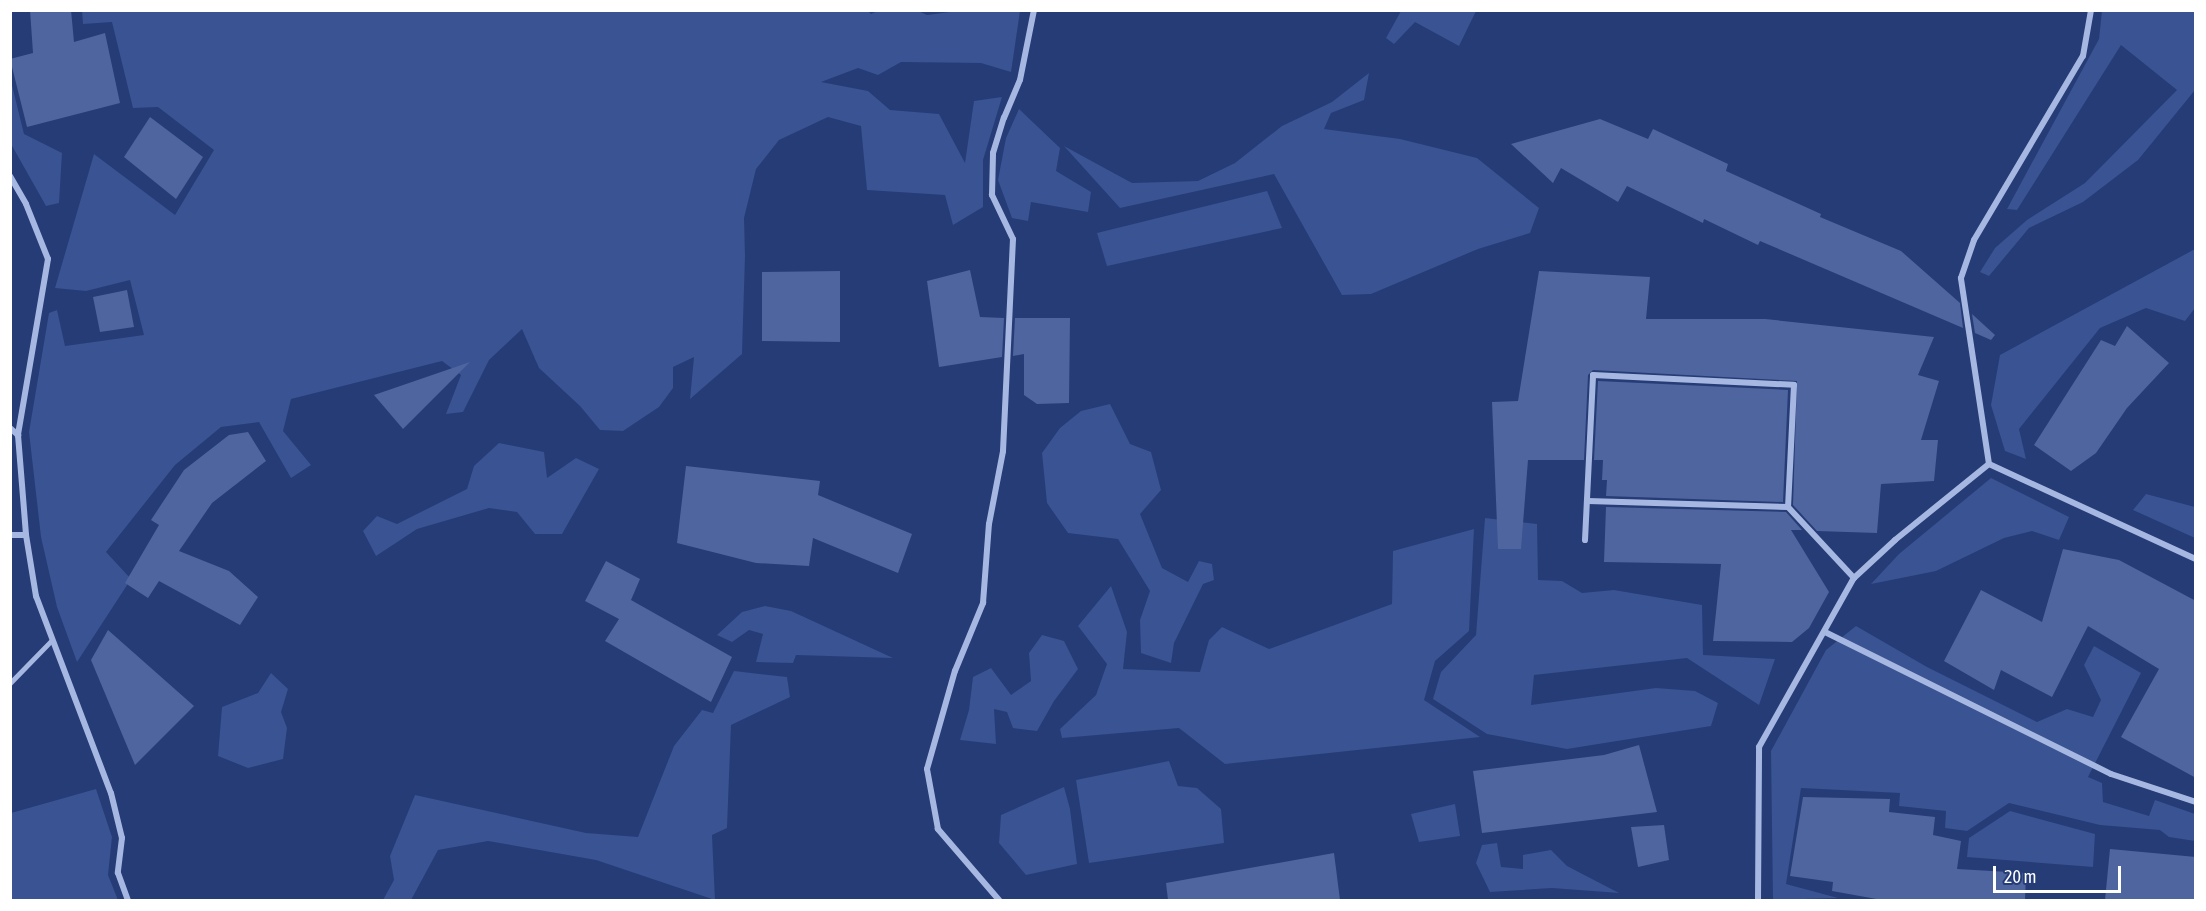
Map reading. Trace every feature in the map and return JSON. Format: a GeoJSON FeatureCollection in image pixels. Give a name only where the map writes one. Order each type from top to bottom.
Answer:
{"type":"FeatureCollection","features":[{"type":"Feature","properties":{"kind":"street"},"geometry":{"type":"LineString","coordinates":[[999,900],[938,829],[927,769],[955,671],[983,603],[989,524],[1003,451],[1013,239],[992,195],[993,153],[1004,118],[1020,80],[1034,10]]}},
{"type":"Feature","properties":{"kind":"street"},"geometry":{"type":"LineString","coordinates":[[1989,464],[1961,278],[1974,240],[2083,56],[2091,10]]}},
{"type":"Feature","properties":{"kind":"street"},"geometry":{"type":"LineString","coordinates":[[10,176],[26,204],[48,258],[18,435],[26,535],[36,596],[111,793],[122,838],[118,873],[128,900]]}},
{"type":"Feature","properties":{"kind":"street"},"geometry":{"type":"LineString","coordinates":[[1585,540],[1593,375],[1794,385],[1788,507]]}},
{"type":"Feature","properties":{"kind":"street"},"geometry":{"type":"LineString","coordinates":[[10,428],[18,435]]}},
{"type":"Feature","properties":{"kind":"street"},"geometry":{"type":"LineString","coordinates":[[1989,464],[2196,560]]}},
{"type":"Feature","properties":{"kind":"street"},"geometry":{"type":"LineString","coordinates":[[1758,900],[1759,747],[1854,578],[1895,540],[1989,464]]}},
{"type":"Feature","properties":{"kind":"street"},"geometry":{"type":"LineString","coordinates":[[1588,501],[1788,507],[1854,578]]}},
{"type":"Feature","properties":{"kind":"street"},"geometry":{"type":"LineString","coordinates":[[10,535],[26,535]]}},
{"type":"Feature","properties":{"kind":"street"},"geometry":{"type":"LineString","coordinates":[[1825,632],[2111,774],[2196,802]]}},
{"type":"Feature","properties":{"kind":"lane"},"geometry":{"type":"LineString","coordinates":[[10,683],[52,640]]}},
{"type":"Feature","properties":{"kind":"shaded area"},"geometry":{"type":"Polygon","coordinates":[[[867,10],[871,14],[878,11],[916,10],[927,15],[958,11],[1020,11],[1011,72],[981,63],[901,62],[878,75],[858,68],[821,82],[868,91],[890,110],[939,114],[965,163],[974,101],[1002,97],[983,160],[983,207],[953,225],[945,195],[867,190],[861,126],[828,117],[779,140],[756,169],[744,218],[742,354],[690,399],[694,357],[673,367],[673,388],[659,407],[623,431],[600,430],[580,406],[539,368],[522,329],[489,360],[463,412],[446,414],[461,375],[442,361],[291,399],[283,431],[311,465],[291,478],[259,422],[221,427],[175,465],[106,552],[131,579],[77,662],[57,607],[41,537],[29,432],[49,313],[57,310],[65,346],[144,335],[130,280],[86,291],[55,288],[94,154],[175,215],[214,150],[158,107],[133,108],[112,22],[83,24],[82,11],[867,10]]]}},
{"type":"Feature","properties":{"kind":"shaded area"},"geometry":{"type":"Polygon","coordinates":[[[1401,11],[1476,11],[1459,46],[1415,22],[1394,44],[1386,38],[1401,11]]]}},
{"type":"Feature","properties":{"kind":"shaded area"},"geometry":{"type":"Polygon","coordinates":[[[2102,11],[2195,11],[2195,90],[2138,160],[2083,202],[2029,228],[1989,276],[1980,272],[1995,248],[2027,220],[2085,183],[2177,90],[2121,45],[2017,210],[2007,209],[2099,39],[2102,11]]]}},
{"type":"Feature","properties":{"kind":"shaded area"},"geometry":{"type":"Polygon","coordinates":[[[1369,73],[1364,100],[1331,113],[1324,129],[1400,139],[1477,158],[1539,208],[1530,233],[1478,249],[1371,294],[1342,295],[1274,174],[1120,208],[1064,146],[1132,183],[1198,181],[1235,163],[1282,126],[1332,102],[1369,73]]]}},
{"type":"Feature","properties":{"kind":"shaded area"},"geometry":{"type":"Polygon","coordinates":[[[10,77],[24,134],[62,153],[59,203],[46,206],[11,144],[10,77]]]}},
{"type":"Feature","properties":{"kind":"shaded area"},"geometry":{"type":"Polygon","coordinates":[[[1019,109],[1060,148],[1056,171],[1091,192],[1088,212],[1031,202],[1028,221],[1012,218],[998,180],[1006,138],[1019,109]]]}},
{"type":"Feature","properties":{"kind":"shaded area"},"geometry":{"type":"Polygon","coordinates":[[[1267,191],[1282,228],[1107,266],[1097,233],[1267,191]]]}},
{"type":"Feature","properties":{"kind":"shaded area"},"geometry":{"type":"Polygon","coordinates":[[[2195,249],[2195,308],[2185,321],[2146,308],[2100,328],[2019,429],[2026,459],[2005,451],[1991,405],[2000,355],[2195,249]]]}},
{"type":"Feature","properties":{"kind":"shaded area"},"geometry":{"type":"Polygon","coordinates":[[[1110,404],[1130,444],[1151,452],[1161,490],[1140,514],[1162,568],[1188,582],[1199,561],[1212,564],[1214,580],[1203,584],[1174,643],[1171,663],[1141,653],[1140,620],[1150,591],[1118,539],[1068,533],[1047,503],[1042,453],[1060,428],[1081,411],[1110,404]]]}},
{"type":"Feature","properties":{"kind":"shaded area"},"geometry":{"type":"Polygon","coordinates":[[[499,443],[544,452],[547,478],[576,458],[599,469],[562,534],[535,534],[517,512],[489,508],[417,529],[376,556],[363,531],[377,516],[397,524],[467,489],[474,466],[499,443]]]}},
{"type":"Feature","properties":{"kind":"shaded area"},"geometry":{"type":"Polygon","coordinates":[[[1991,478],[2069,517],[2059,540],[2032,531],[2004,538],[1936,571],[1871,584],[1899,554],[1991,478]]]}},
{"type":"Feature","properties":{"kind":"shaded area"},"geometry":{"type":"Polygon","coordinates":[[[2146,494],[2195,507],[2195,538],[2133,510],[2146,494]]]}},
{"type":"Feature","properties":{"kind":"shaded area"},"geometry":{"type":"Polygon","coordinates":[[[1485,518],[1537,524],[1538,580],[1562,581],[1582,593],[1614,590],[1702,605],[1703,655],[1775,659],[1759,705],[1687,658],[1534,675],[1531,705],[1656,688],[1695,691],[1718,703],[1711,726],[1567,749],[1487,734],[1433,699],[1441,672],[1476,635],[1485,518]]]}},
{"type":"Feature","properties":{"kind":"shaded area"},"geometry":{"type":"Polygon","coordinates":[[[1474,529],[1469,631],[1435,661],[1424,700],[1480,737],[1225,764],[1179,728],[1062,738],[1060,729],[1096,695],[1107,664],[1078,626],[1111,586],[1127,632],[1123,669],[1200,672],[1209,640],[1222,627],[1269,649],[1392,604],[1393,551],[1474,529]]]}},
{"type":"Feature","properties":{"kind":"shaded area"},"geometry":{"type":"Polygon","coordinates":[[[765,606],[791,611],[893,658],[796,655],[793,663],[756,662],[763,634],[749,630],[732,642],[717,635],[742,612],[765,606]]]}},
{"type":"Feature","properties":{"kind":"shaded area"},"geometry":{"type":"Polygon","coordinates":[[[1856,626],[1927,667],[2037,722],[2067,709],[2093,717],[2101,700],[2084,665],[2094,646],[2141,673],[2088,777],[2102,783],[2103,802],[2149,816],[2155,800],[2195,814],[2195,841],[2169,837],[2160,830],[2100,825],[2009,803],[1967,831],[1945,828],[1946,811],[1899,806],[1900,793],[1801,788],[1786,884],[1838,898],[1773,900],[1771,751],[1826,650],[1856,626]]]}},
{"type":"Feature","properties":{"kind":"shaded area"},"geometry":{"type":"Polygon","coordinates":[[[1042,635],[1064,641],[1078,669],[1054,701],[1037,731],[1013,728],[1007,712],[994,709],[996,744],[960,740],[969,710],[973,677],[991,668],[1011,695],[1031,681],[1029,653],[1042,635]]]}},
{"type":"Feature","properties":{"kind":"shaded area"},"geometry":{"type":"Polygon","coordinates":[[[734,671],[787,677],[790,697],[731,725],[727,828],[712,835],[715,900],[596,860],[488,841],[438,850],[411,900],[383,900],[394,880],[390,856],[415,795],[586,833],[638,837],[674,746],[702,710],[713,713],[734,671]]]}},
{"type":"Feature","properties":{"kind":"shaded area"},"geometry":{"type":"Polygon","coordinates":[[[271,673],[288,689],[281,712],[287,728],[283,759],[248,768],[218,756],[222,707],[258,693],[271,673]]]}},
{"type":"Feature","properties":{"kind":"shaded area"},"geometry":{"type":"Polygon","coordinates":[[[1169,761],[1178,786],[1197,788],[1221,809],[1224,843],[1089,863],[1076,780],[1169,761]]]}},
{"type":"Feature","properties":{"kind":"shaded area"},"geometry":{"type":"Polygon","coordinates":[[[1064,787],[1070,809],[1077,864],[1026,875],[999,843],[1001,815],[1064,787]]]}},
{"type":"Feature","properties":{"kind":"shaded area"},"geometry":{"type":"Polygon","coordinates":[[[96,789],[112,837],[108,875],[118,900],[11,900],[11,813],[96,789]]]}},
{"type":"Feature","properties":{"kind":"shaded area"},"geometry":{"type":"Polygon","coordinates":[[[1455,804],[1460,836],[1419,842],[1411,814],[1455,804]]]}},
{"type":"Feature","properties":{"kind":"shaded area"},"geometry":{"type":"Polygon","coordinates":[[[2010,811],[2095,834],[2093,867],[1967,857],[1969,838],[2010,811]]]}},
{"type":"Feature","properties":{"kind":"shaded area"},"geometry":{"type":"Polygon","coordinates":[[[1497,843],[1501,867],[1523,869],[1523,855],[1551,850],[1567,866],[1619,893],[1552,888],[1490,892],[1476,863],[1482,845],[1497,843]]]}},
{"type":"Feature","properties":{"kind":"building"},"geometry":{"type":"Polygon","coordinates":[[[30,10],[71,10],[74,42],[105,33],[120,103],[27,127],[10,59],[33,53],[30,10]]]}},
{"type":"Feature","properties":{"kind":"building"},"geometry":{"type":"Polygon","coordinates":[[[150,117],[203,157],[176,199],[124,157],[150,117]]]}},
{"type":"Feature","properties":{"kind":"building"},"geometry":{"type":"Polygon","coordinates":[[[1600,119],[1648,139],[1653,129],[1728,164],[1726,171],[1821,214],[1820,217],[1901,251],[1960,303],[1963,328],[1760,241],[1758,245],[1704,219],[1703,223],[1627,186],[1618,202],[1561,168],[1553,183],[1511,144],[1600,119]]]}},
{"type":"Feature","properties":{"kind":"building"},"geometry":{"type":"Polygon","coordinates":[[[970,270],[980,317],[1004,318],[1002,357],[939,367],[927,281],[970,270]]]}},
{"type":"Feature","properties":{"kind":"building"},"geometry":{"type":"Polygon","coordinates":[[[840,271],[840,342],[762,341],[762,272],[840,271]]]}},
{"type":"Feature","properties":{"kind":"building"},"geometry":{"type":"Polygon","coordinates":[[[1539,271],[1650,277],[1646,319],[1765,319],[1934,337],[1918,375],[1939,381],[1921,440],[1938,440],[1934,481],[1881,484],[1877,533],[1817,531],[1793,505],[1797,381],[1593,370],[1588,375],[1584,460],[1528,460],[1521,549],[1498,549],[1492,402],[1518,401],[1539,271]]]}},
{"type":"Feature","properties":{"kind":"building"},"geometry":{"type":"Polygon","coordinates":[[[127,290],[134,327],[100,332],[93,297],[127,290]]]}},
{"type":"Feature","properties":{"kind":"building"},"geometry":{"type":"Polygon","coordinates":[[[1972,314],[1995,335],[1991,340],[1975,333],[1972,314]]]}},
{"type":"Feature","properties":{"kind":"building"},"geometry":{"type":"Polygon","coordinates":[[[1015,318],[1070,318],[1069,403],[1037,404],[1024,395],[1024,354],[1013,356],[1015,318]]]}},
{"type":"Feature","properties":{"kind":"building"},"geometry":{"type":"Polygon","coordinates":[[[2127,326],[2169,363],[2127,408],[2096,453],[2071,471],[2034,445],[2101,340],[2115,346],[2127,326]]]}},
{"type":"Feature","properties":{"kind":"building"},"geometry":{"type":"Polygon","coordinates":[[[470,362],[403,429],[374,395],[470,362]]]}},
{"type":"Feature","properties":{"kind":"building"},"geometry":{"type":"Polygon","coordinates":[[[1598,381],[1788,390],[1783,502],[1606,496],[1607,480],[1602,480],[1603,460],[1594,460],[1598,381]]]}},
{"type":"Feature","properties":{"kind":"building"},"geometry":{"type":"Polygon","coordinates":[[[248,432],[266,461],[212,503],[179,551],[229,571],[258,597],[240,625],[159,581],[148,598],[125,583],[159,525],[151,520],[184,470],[229,435],[248,432]]]}},
{"type":"Feature","properties":{"kind":"building"},"geometry":{"type":"Polygon","coordinates":[[[686,466],[820,481],[818,495],[912,534],[898,573],[813,538],[809,566],[756,563],[677,543],[686,466]]]}},
{"type":"Feature","properties":{"kind":"building"},"geometry":{"type":"Polygon","coordinates":[[[1606,507],[1786,512],[1802,530],[1791,530],[1829,592],[1809,628],[1792,642],[1713,641],[1721,564],[1604,562],[1606,507]]]}},
{"type":"Feature","properties":{"kind":"building"},"geometry":{"type":"Polygon","coordinates":[[[2063,549],[2119,560],[2196,601],[2196,778],[2121,737],[2159,669],[2088,626],[2052,697],[2001,670],[1994,690],[1944,661],[1981,590],[2042,622],[2063,549]]]}},
{"type":"Feature","properties":{"kind":"building"},"geometry":{"type":"Polygon","coordinates":[[[606,561],[640,579],[631,600],[732,657],[711,702],[605,641],[619,619],[585,601],[606,561]]]}},
{"type":"Feature","properties":{"kind":"building"},"geometry":{"type":"Polygon","coordinates":[[[108,630],[194,706],[135,765],[91,660],[108,630]]]}},
{"type":"Feature","properties":{"kind":"building"},"geometry":{"type":"Polygon","coordinates":[[[1639,745],[1657,812],[1482,833],[1473,771],[1604,755],[1639,745]]]}},
{"type":"Feature","properties":{"kind":"building"},"geometry":{"type":"Polygon","coordinates":[[[1803,797],[1890,799],[1889,812],[1935,817],[1933,835],[1961,841],[1957,869],[2026,873],[2025,900],[1882,900],[1832,891],[1833,882],[1790,876],[1803,797]]]}},
{"type":"Feature","properties":{"kind":"building"},"geometry":{"type":"Polygon","coordinates":[[[1664,825],[1669,860],[1638,867],[1631,827],[1664,825]]]}},
{"type":"Feature","properties":{"kind":"building"},"geometry":{"type":"Polygon","coordinates":[[[2110,849],[2196,857],[2196,900],[2105,900],[2110,849]]]}},
{"type":"Feature","properties":{"kind":"building"},"geometry":{"type":"Polygon","coordinates":[[[1334,853],[1340,900],[1168,900],[1166,883],[1334,853]]]}}]}
